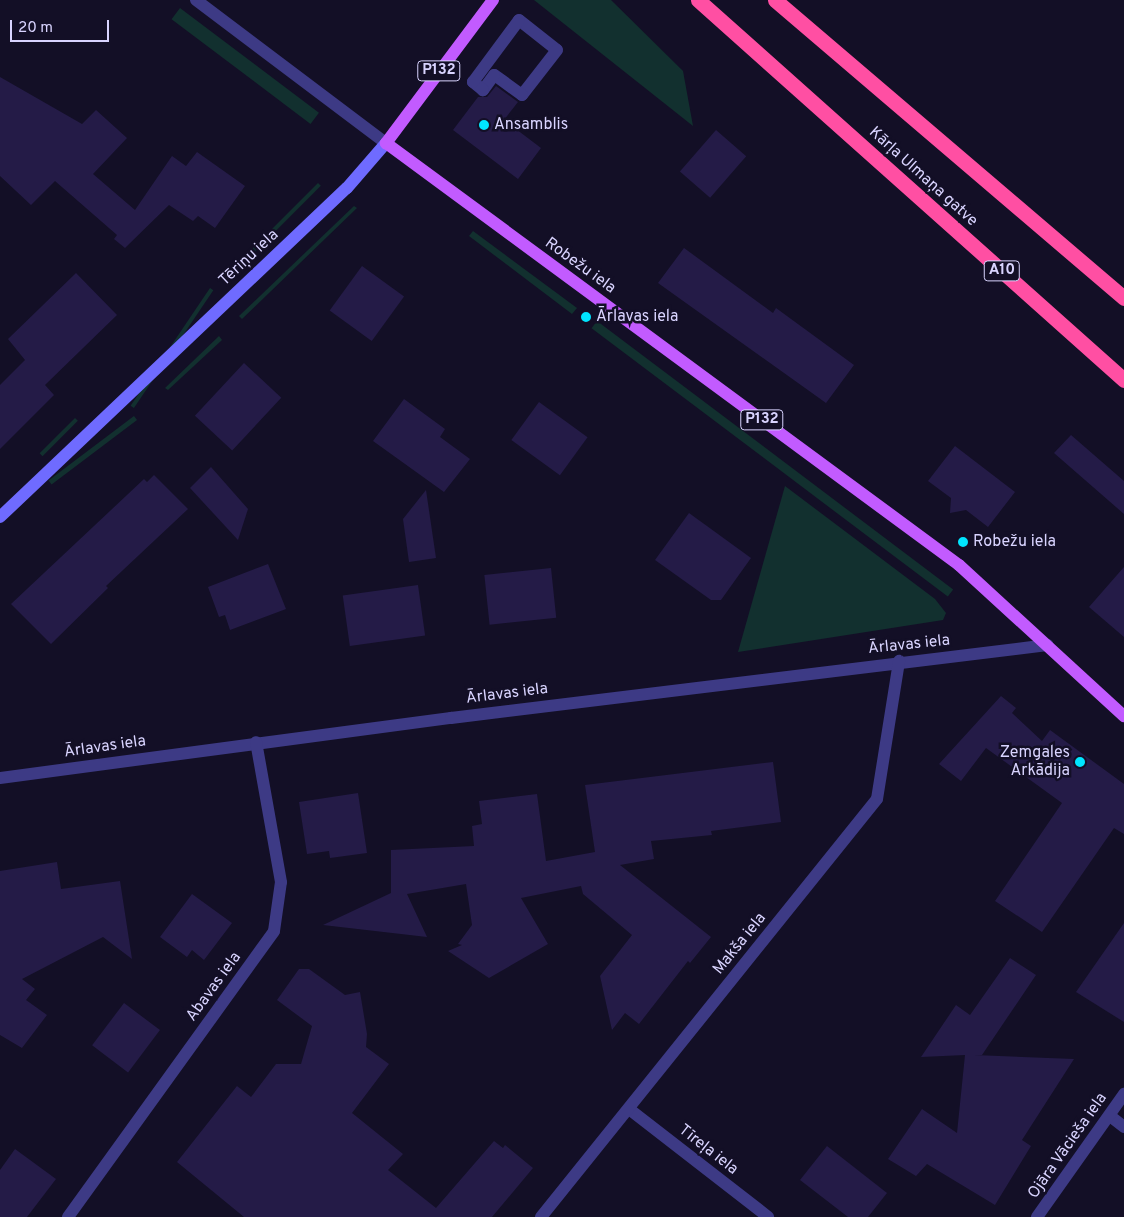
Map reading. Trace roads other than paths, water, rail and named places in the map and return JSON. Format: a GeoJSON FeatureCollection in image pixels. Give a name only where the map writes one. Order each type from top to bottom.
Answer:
{"type":"FeatureCollection","features":[{"type":"Feature","properties":{"kind":"highway"},"geometry":{"type":"LineString","coordinates":[[775,0],[1124,298]]}},
{"type":"Feature","properties":{"kind":"highway","name":"Kārļa Ulmaņa gatve"},"geometry":{"type":"LineString","coordinates":[[703,4],[1124,380]]}},
{"type":"Feature","properties":{"kind":"main road","name":"Tēriņu iela"},"geometry":{"type":"LineString","coordinates":[[386,143],[493,0]]}},
{"type":"Feature","properties":{"kind":"main road","name":"Robežu iela"},"geometry":{"type":"LineString","coordinates":[[386,143],[959,565],[1124,716]]}},
{"type":"Feature","properties":{"kind":"street","name":"Robežu iela"},"geometry":{"type":"LineString","coordinates":[[196,0],[386,143]]}},
{"type":"Feature","properties":{"kind":"street"},"geometry":{"type":"LineString","coordinates":[[518,20],[557,50],[522,96],[494,75],[483,90],[472,82],[518,20]]}},
{"type":"Feature","properties":{"kind":"street","name":"Tēriņu iela"},"geometry":{"type":"LineString","coordinates":[[0,517],[347,188],[386,143]]}},
{"type":"Feature","properties":{"kind":"street","name":"Ārlavas iela"},"geometry":{"type":"LineString","coordinates":[[0,778],[256,742],[899,661],[1000,653],[1048,645]]}},
{"type":"Feature","properties":{"kind":"street","name":"Makša iela"},"geometry":{"type":"LineString","coordinates":[[541,1217],[629,1110],[877,799],[899,661]]}},
{"type":"Feature","properties":{"kind":"street","name":"Abavas iela"},"geometry":{"type":"LineString","coordinates":[[68,1217],[274,931],[281,882],[256,742]]}},
{"type":"Feature","properties":{"kind":"street","name":"Ojāra Vācieša iela"},"geometry":{"type":"LineString","coordinates":[[1037,1217],[1124,1094]]}},
{"type":"Feature","properties":{"kind":"street","name":"Tīreļa iela"},"geometry":{"type":"LineString","coordinates":[[629,1110],[768,1217]]}},
{"type":"Feature","properties":{"kind":"street"},"geometry":{"type":"LineString","coordinates":[[1110,1116],[1124,1127]]}},
{"type":"Feature","properties":{"kind":"place","name":"Ansamblis"},"geometry":{"type":"Point","coordinates":[484,125]}},
{"type":"Feature","properties":{"kind":"place","name":"Ārlavas iela"},"geometry":{"type":"Point","coordinates":[586,317]}},
{"type":"Feature","properties":{"kind":"place","name":"Robežu iela"},"geometry":{"type":"Point","coordinates":[963,542]}},
{"type":"Feature","properties":{"kind":"place","name":"Zemgales Arkādija"},"geometry":{"type":"Point","coordinates":[1080,762]}}]}
